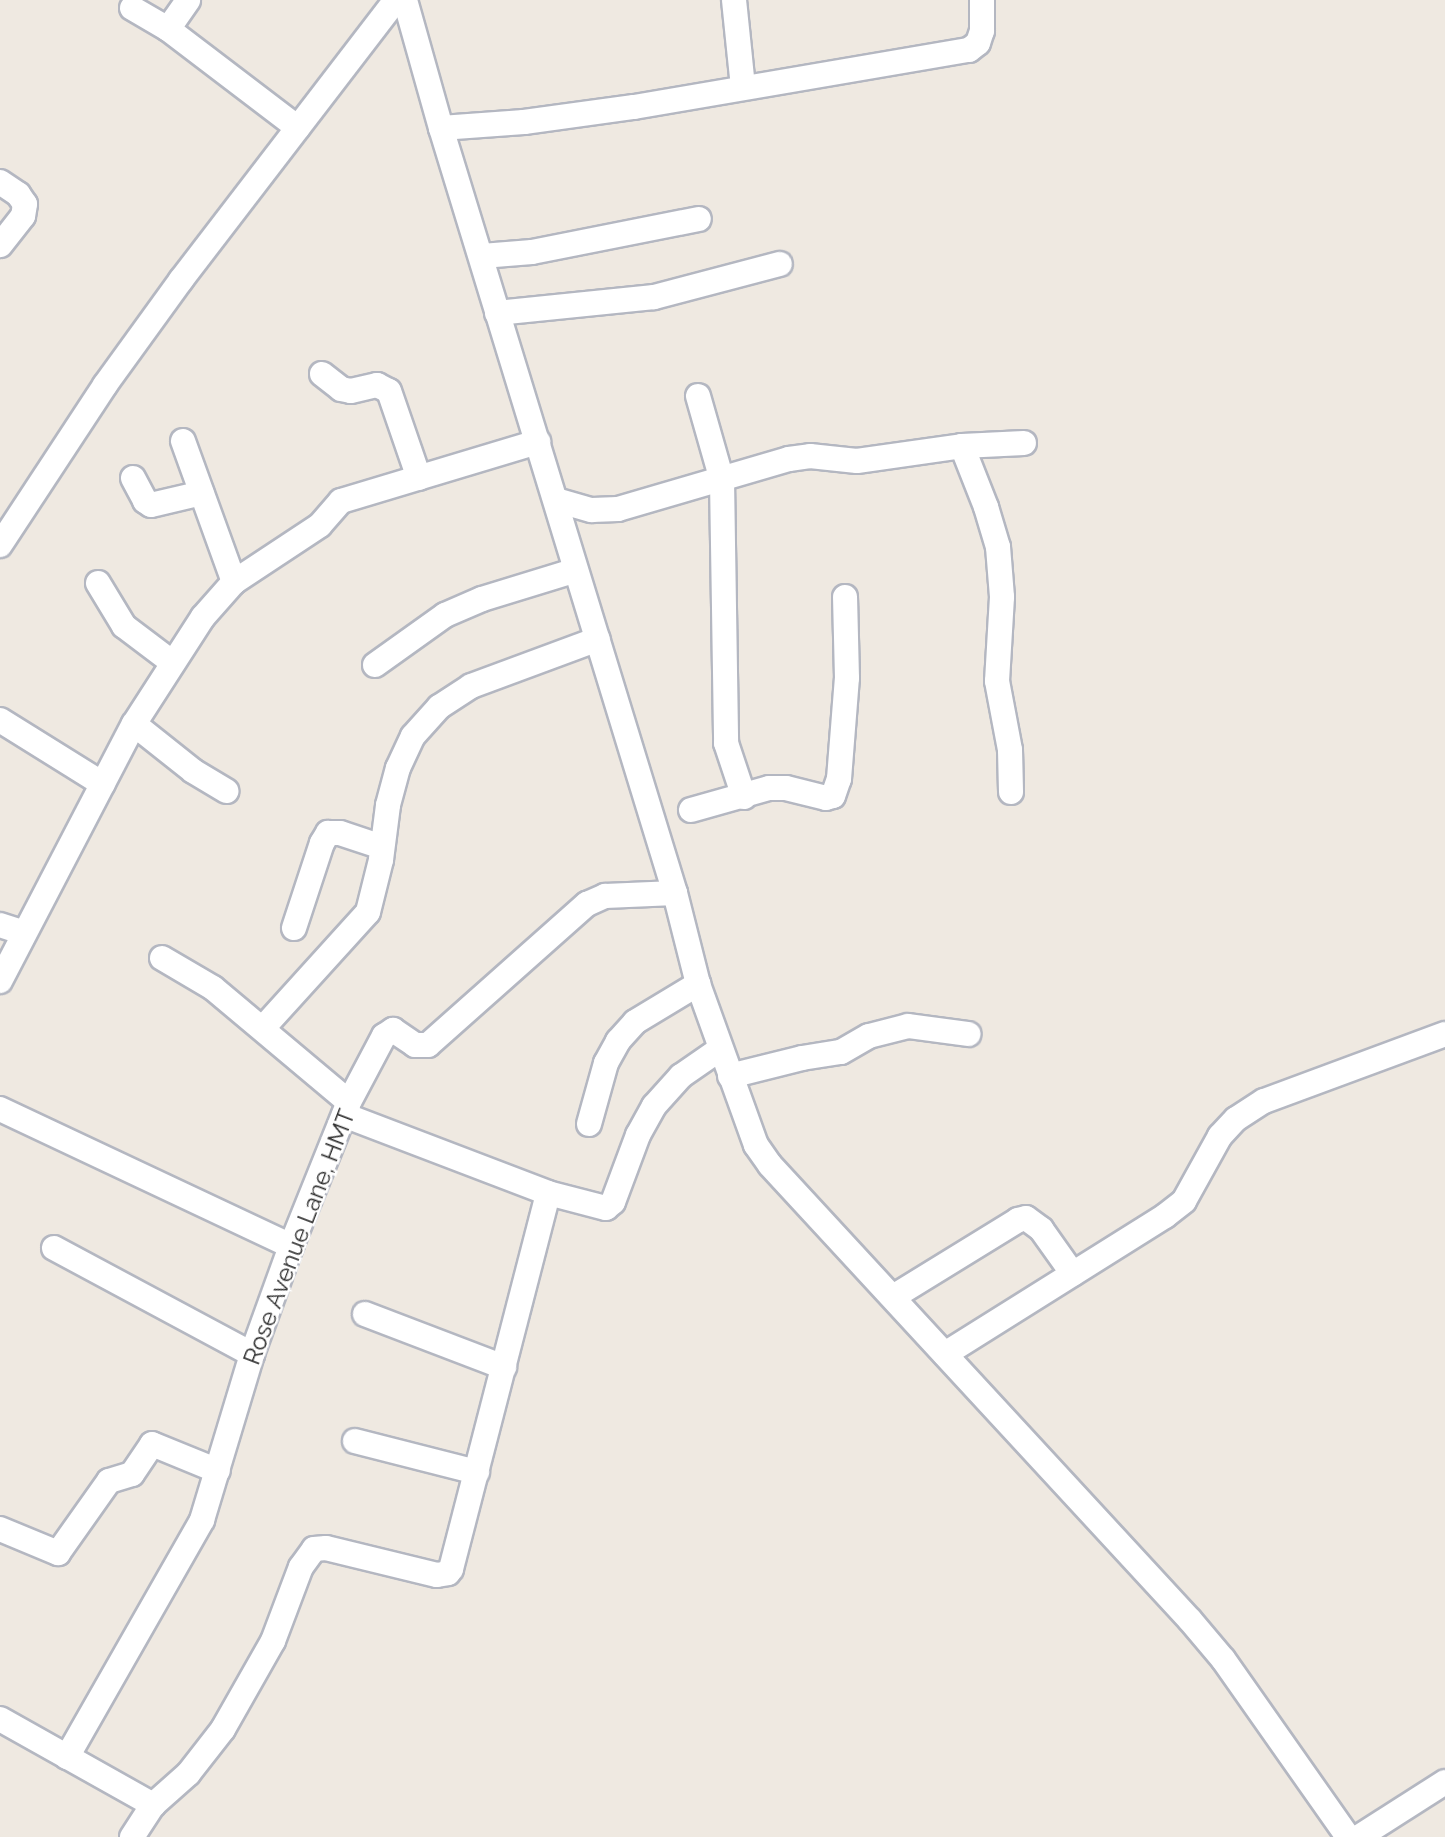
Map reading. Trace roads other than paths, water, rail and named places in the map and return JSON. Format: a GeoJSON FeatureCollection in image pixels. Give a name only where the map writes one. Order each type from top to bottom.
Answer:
{"type":"FeatureCollection","features":[{"type":"Feature","properties":{"kind":"street"},"geometry":{"type":"LineString","coordinates":[[168,29],[188,0]]}},
{"type":"Feature","properties":{"kind":"street"},"geometry":{"type":"LineString","coordinates":[[0,545],[105,385],[180,280],[396,0]]}},
{"type":"Feature","properties":{"kind":"street"},"geometry":{"type":"LineString","coordinates":[[405,0],[440,128],[482,256],[497,313],[675,893],[698,984],[756,1145],[770,1165],[1190,1620],[1223,1659],[1348,1837]]}},
{"type":"Feature","properties":{"kind":"street"},"geometry":{"type":"LineString","coordinates":[[734,0],[743,87]]}},
{"type":"Feature","properties":{"kind":"street"},"geometry":{"type":"LineString","coordinates":[[440,128],[524,122],[634,107],[969,50],[978,43],[982,31],[982,0]]}},
{"type":"Feature","properties":{"kind":"street"},"geometry":{"type":"LineString","coordinates":[[132,8],[168,29],[298,128]]}},
{"type":"Feature","properties":{"kind":"street"},"geometry":{"type":"LineString","coordinates":[[0,182],[18,194],[25,204],[23,216],[0,245]]}},
{"type":"Feature","properties":{"kind":"street"},"geometry":{"type":"LineString","coordinates":[[482,256],[532,252],[699,219]]}},
{"type":"Feature","properties":{"kind":"street"},"geometry":{"type":"LineString","coordinates":[[497,313],[654,297],[780,264]]}},
{"type":"Feature","properties":{"kind":"street"},"geometry":{"type":"LineString","coordinates":[[322,374],[341,390],[351,391],[377,384],[389,391],[419,478]]}},
{"type":"Feature","properties":{"kind":"street"},"geometry":{"type":"LineString","coordinates":[[698,396],[722,480],[726,743],[744,797]]}},
{"type":"Feature","properties":{"kind":"street"},"geometry":{"type":"LineString","coordinates":[[183,441],[234,582]]}},
{"type":"Feature","properties":{"kind":"street"},"geometry":{"type":"LineString","coordinates":[[0,981],[134,724],[203,617],[234,582],[320,525],[341,501],[538,442]]}},
{"type":"Feature","properties":{"kind":"street"},"geometry":{"type":"LineString","coordinates":[[556,500],[592,510],[618,509],[789,459],[810,456],[857,461],[962,446],[1024,443]]}},
{"type":"Feature","properties":{"kind":"street"},"geometry":{"type":"LineString","coordinates":[[962,446],[986,507],[998,547],[1002,597],[997,681],[1010,750],[1012,792]]}},
{"type":"Feature","properties":{"kind":"street"},"geometry":{"type":"LineString","coordinates":[[133,478],[145,501],[151,505],[202,493]]}},
{"type":"Feature","properties":{"kind":"street"},"geometry":{"type":"LineString","coordinates":[[375,666],[445,615],[482,599],[576,570]]}},
{"type":"Feature","properties":{"kind":"street"},"geometry":{"type":"LineString","coordinates":[[98,583],[124,626],[173,663]]}},
{"type":"Feature","properties":{"kind":"street"},"geometry":{"type":"LineString","coordinates":[[691,810],[778,788],[826,798],[837,790],[847,678],[845,597]]}},
{"type":"Feature","properties":{"kind":"street"},"geometry":{"type":"LineString","coordinates":[[263,1028],[361,922],[373,899],[388,805],[398,768],[413,736],[439,706],[471,686],[598,639]]}},
{"type":"Feature","properties":{"kind":"street"},"geometry":{"type":"LineString","coordinates":[[0,720],[103,784]]}},
{"type":"Feature","properties":{"kind":"street"},"geometry":{"type":"LineString","coordinates":[[134,724],[193,771],[226,791]]}},
{"type":"Feature","properties":{"kind":"street"},"geometry":{"type":"LineString","coordinates":[[294,928],[322,842],[328,833],[340,833],[382,847]]}},
{"type":"Feature","properties":{"kind":"street","name":"Rose Avenue Lane, HMT"},"geometry":{"type":"LineString","coordinates":[[67,1757],[194,1538],[209,1503],[252,1354],[291,1246],[347,1109],[388,1031],[399,1032],[415,1045],[428,1045],[587,904],[604,896],[675,893]]}},
{"type":"Feature","properties":{"kind":"street"},"geometry":{"type":"LineString","coordinates":[[0,925],[24,933]]}},
{"type":"Feature","properties":{"kind":"street"},"geometry":{"type":"LineString","coordinates":[[162,958],[213,988],[263,1028],[347,1109],[548,1193],[600,1208],[610,1206],[638,1135],[654,1106],[681,1076],[720,1049]]}},
{"type":"Feature","properties":{"kind":"street"},"geometry":{"type":"LineString","coordinates":[[589,1124],[606,1063],[618,1041],[635,1022],[698,984]]}},
{"type":"Feature","properties":{"kind":"street"},"geometry":{"type":"LineString","coordinates":[[730,1076],[802,1058],[841,1052],[869,1036],[908,1026],[968,1034]]}},
{"type":"Feature","properties":{"kind":"street"},"geometry":{"type":"LineString","coordinates":[[945,1354],[1166,1216],[1184,1201],[1220,1136],[1245,1113],[1264,1101],[1299,1086],[1445,1034]]}},
{"type":"Feature","properties":{"kind":"street"},"geometry":{"type":"LineString","coordinates":[[0,1109],[291,1246]]}},
{"type":"Feature","properties":{"kind":"street"},"geometry":{"type":"LineString","coordinates":[[132,1837],[153,1805],[188,1774],[223,1729],[273,1641],[309,1554],[314,1549],[326,1548],[437,1575],[448,1573],[477,1472],[548,1193]]}},
{"type":"Feature","properties":{"kind":"street"},"geometry":{"type":"LineString","coordinates":[[893,1297],[1018,1220],[1026,1218],[1041,1229],[1073,1274]]}},
{"type":"Feature","properties":{"kind":"street"},"geometry":{"type":"LineString","coordinates":[[54,1248],[252,1354]]}},
{"type":"Feature","properties":{"kind":"street"},"geometry":{"type":"LineString","coordinates":[[365,1314],[504,1367]]}},
{"type":"Feature","properties":{"kind":"street"},"geometry":{"type":"LineString","coordinates":[[355,1441],[477,1472]]}},
{"type":"Feature","properties":{"kind":"street"},"geometry":{"type":"LineString","coordinates":[[0,1529],[58,1553],[108,1481],[132,1474],[152,1444],[218,1471]]}},
{"type":"Feature","properties":{"kind":"street"},"geometry":{"type":"LineString","coordinates":[[0,1719],[153,1805]]}},
{"type":"Feature","properties":{"kind":"street"},"geometry":{"type":"LineString","coordinates":[[1359,1837],[1445,1782]]}}]}
